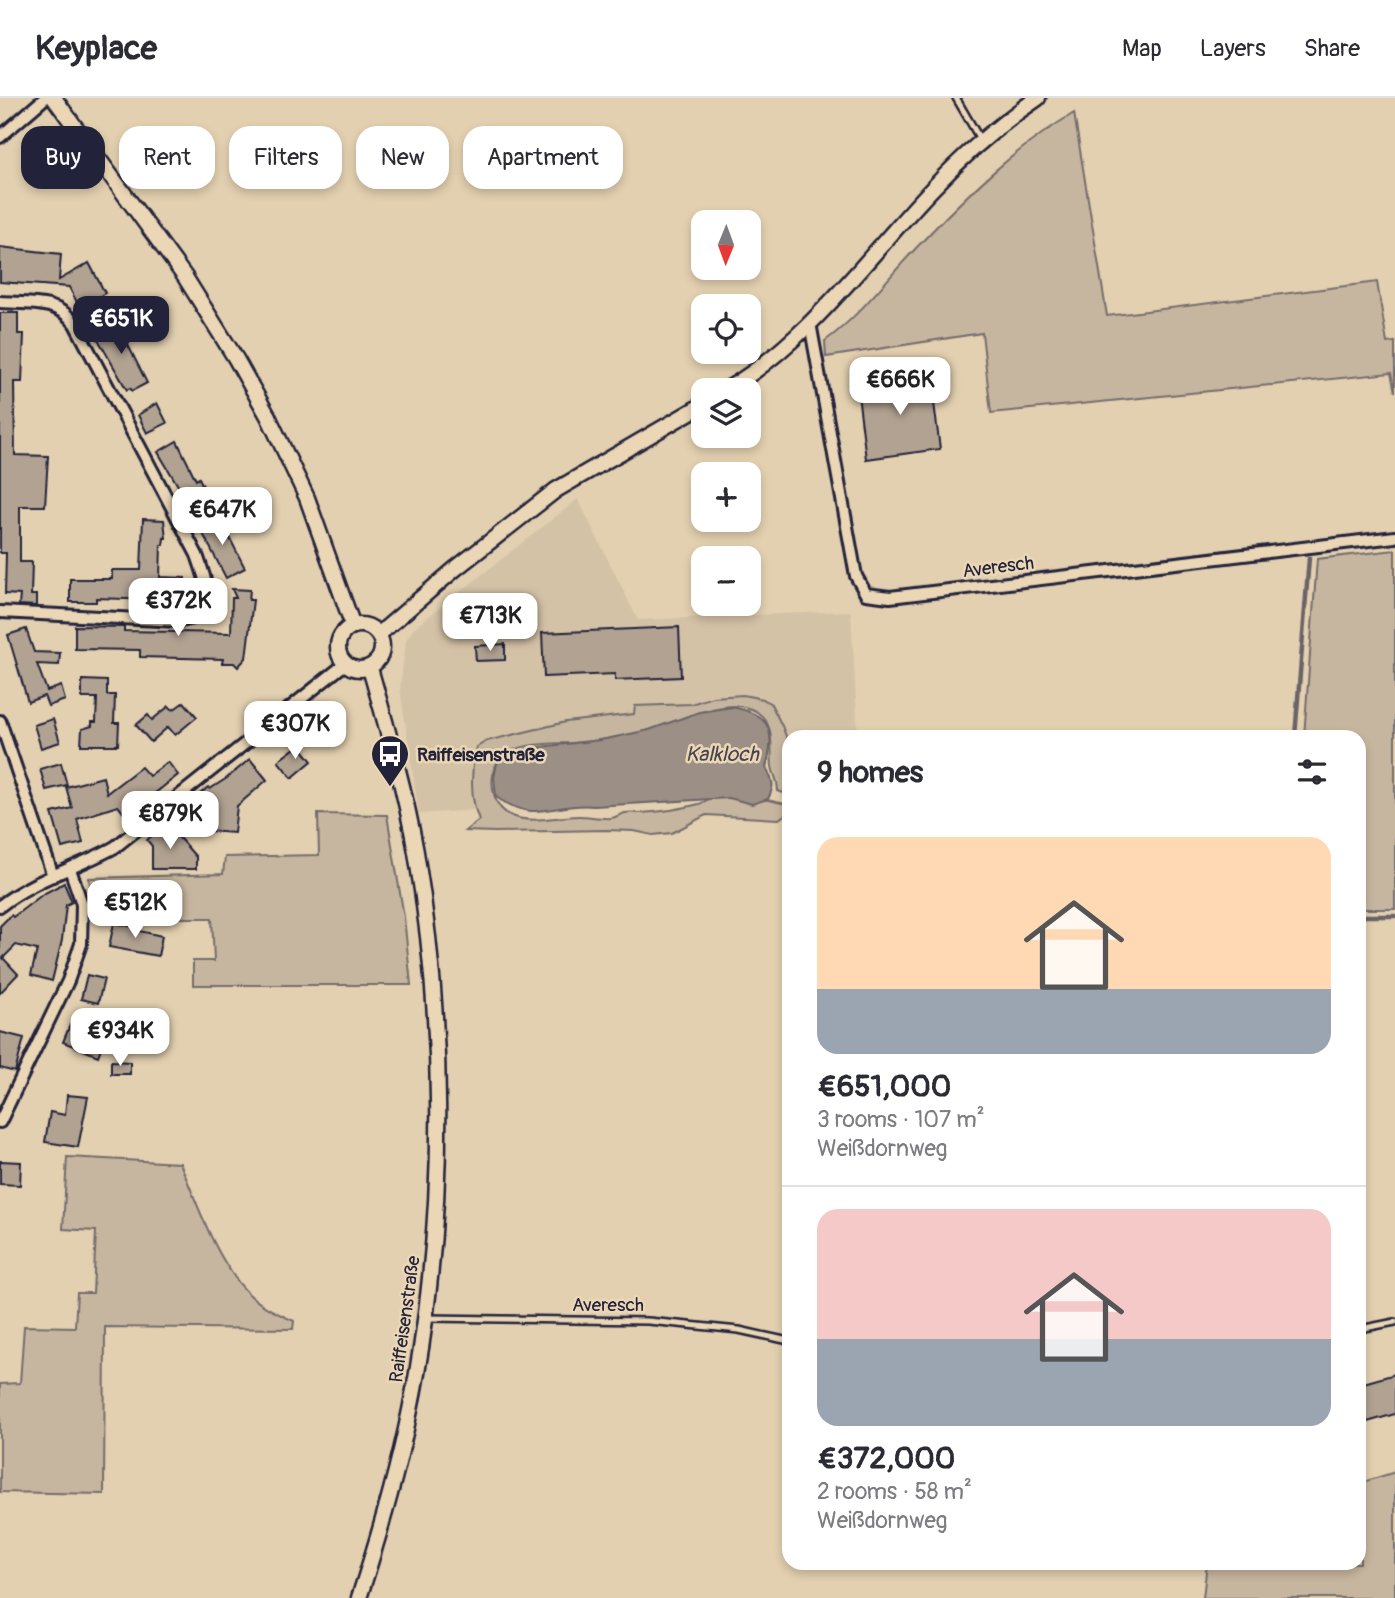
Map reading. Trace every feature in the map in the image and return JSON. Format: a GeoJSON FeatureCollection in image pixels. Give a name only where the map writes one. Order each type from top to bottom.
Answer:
{"type":"FeatureCollection","features":[{"type":"Feature","properties":{"kind":"street"},"geometry":{"type":"LineString","coordinates":[[0,136],[45,98]]}},
{"type":"Feature","properties":{"kind":"street"},"geometry":{"type":"LineString","coordinates":[[54,98],[186,277],[236,359],[268,416],[307,498],[353,626]]}},
{"type":"Feature","properties":{"kind":"street"},"geometry":{"type":"LineString","coordinates":[[746,378],[810,323],[853,279],[932,189],[981,141],[1038,98]]}},
{"type":"Feature","properties":{"kind":"street"},"geometry":{"type":"LineString","coordinates":[[0,302],[52,306],[62,309],[69,316],[198,555],[207,593],[205,610],[198,616],[179,621],[0,612]]}},
{"type":"Feature","properties":{"kind":"street","name":"Averesch"},"geometry":{"type":"LineString","coordinates":[[810,323],[856,576],[866,594],[890,597],[1395,537]]}},
{"type":"Feature","properties":{"kind":"street"},"geometry":{"type":"LineString","coordinates":[[379,634],[455,569],[556,490],[691,412]]}},
{"type":"Feature","properties":{"kind":"street"},"geometry":{"type":"LineString","coordinates":[[353,626],[366,626],[379,634],[382,653],[380,659],[370,668],[357,670],[345,664],[338,651],[338,643],[345,631],[353,626]]}},
{"type":"Feature","properties":{"kind":"street"},"geometry":{"type":"LineString","coordinates":[[0,906],[31,886],[93,859],[135,832],[345,664]]}},
{"type":"Feature","properties":{"kind":"street","name":"Raiffeisenstraße"},"geometry":{"type":"LineString","coordinates":[[359,1598],[397,1471],[417,1373],[433,1253],[438,1150],[431,979],[425,910],[416,850],[370,668]]}},
{"type":"Feature","properties":{"kind":"street"},"geometry":{"type":"LineString","coordinates":[[0,721],[53,876]]}},
{"type":"Feature","properties":{"kind":"street"},"geometry":{"type":"LineString","coordinates":[[0,1122],[62,993],[79,951],[82,904],[70,869]]}},
{"type":"Feature","properties":{"kind":"lane"},"geometry":{"type":"LineString","coordinates":[[956,98],[981,141]]}},
{"type":"Feature","properties":{"kind":"lane","name":"Averesch"},"geometry":{"type":"LineString","coordinates":[[425,1318],[648,1321],[739,1330],[782,1339]]}},
{"type":"Feature","properties":{"kind":"lane"},"geometry":{"type":"LineString","coordinates":[[1366,1328],[1395,1322]]}},
{"type":"Feature","properties":{"kind":"shaded area"},"geometry":{"type":"Polygon","coordinates":[[[1074,113],[1107,316],[1377,282],[1387,343],[1395,342],[1395,392],[1391,373],[991,413],[982,333],[826,357],[825,341],[863,307],[955,208],[1031,141],[1074,113]]]}},
{"type":"Feature","properties":{"kind":"shaded area"},"geometry":{"type":"Polygon","coordinates":[[[578,499],[638,620],[851,611],[858,730],[783,730],[771,704],[713,697],[692,704],[636,706],[634,714],[566,722],[487,741],[472,774],[475,810],[419,814],[400,689],[406,640],[414,628],[578,499]]]}},
{"type":"Feature","properties":{"kind":"shaded area"},"geometry":{"type":"Polygon","coordinates":[[[1395,550],[1395,909],[1366,909],[1366,730],[1305,730],[1317,559],[1395,550]]]}},
{"type":"Feature","properties":{"kind":"shaded area"},"geometry":{"type":"Polygon","coordinates":[[[743,695],[763,699],[771,704],[784,730],[782,792],[778,791],[772,766],[771,736],[767,723],[757,712],[746,707],[732,706],[704,711],[631,735],[515,749],[496,765],[492,781],[495,797],[510,815],[535,820],[579,816],[613,818],[627,813],[685,807],[702,803],[718,794],[733,793],[782,803],[782,817],[779,819],[706,815],[672,833],[653,835],[606,830],[465,831],[479,820],[472,784],[473,765],[477,747],[487,741],[566,722],[634,714],[635,706],[691,704],[713,697],[743,695]]]}},
{"type":"Feature","properties":{"kind":"shaded area"},"geometry":{"type":"Polygon","coordinates":[[[318,814],[387,815],[404,917],[411,985],[193,985],[193,961],[214,961],[212,918],[95,918],[89,878],[223,874],[225,857],[319,855],[318,814]]]}},
{"type":"Feature","properties":{"kind":"shaded area"},"geometry":{"type":"Polygon","coordinates":[[[67,1157],[180,1163],[208,1229],[233,1276],[255,1299],[294,1321],[293,1329],[105,1327],[104,1494],[0,1492],[0,1384],[20,1383],[24,1326],[75,1327],[77,1293],[93,1293],[96,1231],[63,1229],[67,1157]]]}},
{"type":"Feature","properties":{"kind":"shaded area"},"geometry":{"type":"Polygon","coordinates":[[[1395,1472],[1395,1598],[1203,1598],[1206,1570],[1366,1570],[1366,1481],[1395,1472]]]}},
{"type":"Feature","properties":{"kind":"water","name":"Kalkloch"},"geometry":{"type":"Polygon","coordinates":[[[732,707],[754,714],[767,725],[771,743],[766,767],[772,786],[768,799],[752,804],[729,798],[534,811],[523,810],[496,797],[494,778],[497,763],[510,754],[531,748],[601,740],[649,730],[699,712],[732,707]]]}},
{"type":"Feature","properties":{"kind":"building"},"geometry":{"type":"Polygon","coordinates":[[[0,247],[61,254],[59,280],[89,263],[105,293],[80,308],[69,287],[0,282],[0,247]]]}},
{"type":"Feature","properties":{"kind":"building"},"geometry":{"type":"Polygon","coordinates":[[[0,313],[18,313],[18,334],[24,334],[22,382],[14,382],[15,455],[48,456],[45,506],[20,506],[20,562],[32,562],[31,595],[36,595],[36,606],[19,605],[20,595],[5,594],[6,553],[0,553],[0,313]]]}},
{"type":"Feature","properties":{"kind":"building"},"geometry":{"type":"Polygon","coordinates":[[[115,319],[147,383],[132,391],[130,388],[127,390],[95,334],[115,319]]]}},
{"type":"Feature","properties":{"kind":"building"},"geometry":{"type":"Polygon","coordinates":[[[930,372],[940,449],[866,459],[858,394],[886,390],[885,378],[930,372]]]}},
{"type":"Feature","properties":{"kind":"building"},"geometry":{"type":"Polygon","coordinates":[[[157,403],[167,423],[147,433],[138,415],[157,403]]]}},
{"type":"Feature","properties":{"kind":"building"},"geometry":{"type":"Polygon","coordinates":[[[177,441],[196,480],[199,478],[208,496],[190,506],[158,452],[177,441]]]}},
{"type":"Feature","properties":{"kind":"building"},"geometry":{"type":"Polygon","coordinates":[[[218,515],[245,568],[226,578],[199,526],[218,515]]]}},
{"type":"Feature","properties":{"kind":"building"},"geometry":{"type":"Polygon","coordinates":[[[143,519],[164,520],[166,538],[161,545],[160,577],[185,578],[185,601],[96,598],[96,602],[70,602],[70,579],[112,579],[112,570],[141,570],[143,519]]]}},
{"type":"Feature","properties":{"kind":"building"},"geometry":{"type":"Polygon","coordinates":[[[232,589],[250,590],[249,600],[253,600],[246,658],[238,667],[234,663],[222,663],[223,659],[140,657],[140,650],[75,649],[75,626],[124,627],[124,631],[231,633],[232,598],[236,598],[232,589]]]}},
{"type":"Feature","properties":{"kind":"building"},"geometry":{"type":"Polygon","coordinates":[[[679,627],[681,677],[615,680],[615,674],[544,677],[542,633],[679,627]]]}},
{"type":"Feature","properties":{"kind":"building"},"geometry":{"type":"Polygon","coordinates":[[[26,629],[34,652],[60,653],[59,665],[37,664],[47,691],[61,686],[65,700],[48,706],[44,696],[28,702],[8,635],[26,629]]]}},
{"type":"Feature","properties":{"kind":"building"},"geometry":{"type":"Polygon","coordinates":[[[505,644],[505,660],[476,661],[475,646],[505,644]]]}},
{"type":"Feature","properties":{"kind":"building"},"geometry":{"type":"Polygon","coordinates":[[[82,680],[107,681],[107,695],[115,695],[114,723],[119,723],[118,745],[81,745],[82,729],[96,722],[97,698],[82,698],[82,680]]]}},
{"type":"Feature","properties":{"kind":"building"},"geometry":{"type":"Polygon","coordinates":[[[184,702],[197,717],[175,735],[168,727],[151,742],[136,725],[148,715],[152,720],[169,706],[173,710],[184,702]]]}},
{"type":"Feature","properties":{"kind":"building"},"geometry":{"type":"Polygon","coordinates":[[[53,719],[60,742],[41,748],[34,725],[53,719]]]}},
{"type":"Feature","properties":{"kind":"building"},"geometry":{"type":"Polygon","coordinates":[[[299,745],[312,761],[292,778],[278,761],[299,745]]]}},
{"type":"Feature","properties":{"kind":"building"},"geometry":{"type":"Polygon","coordinates":[[[250,759],[267,780],[237,806],[234,833],[183,829],[185,812],[208,814],[194,799],[250,759]]]}},
{"type":"Feature","properties":{"kind":"building"},"geometry":{"type":"Polygon","coordinates":[[[168,762],[178,775],[126,816],[118,806],[77,819],[83,843],[62,848],[52,813],[72,808],[66,787],[103,777],[107,793],[141,767],[149,776],[168,762]]]}},
{"type":"Feature","properties":{"kind":"building"},"geometry":{"type":"Polygon","coordinates":[[[61,763],[67,785],[46,790],[40,769],[61,763]]]}},
{"type":"Feature","properties":{"kind":"building"},"geometry":{"type":"Polygon","coordinates":[[[166,823],[196,857],[196,869],[152,869],[152,846],[147,840],[166,823]]]}},
{"type":"Feature","properties":{"kind":"building"},"geometry":{"type":"Polygon","coordinates":[[[64,883],[72,902],[66,905],[62,940],[52,981],[31,975],[37,950],[16,945],[3,958],[18,974],[0,993],[0,926],[11,915],[13,917],[43,894],[64,883]]]}},
{"type":"Feature","properties":{"kind":"building"},"geometry":{"type":"Polygon","coordinates":[[[114,923],[162,936],[158,956],[109,947],[114,923]]]}},
{"type":"Feature","properties":{"kind":"building"},"geometry":{"type":"Polygon","coordinates":[[[87,975],[104,979],[98,1003],[81,999],[87,975]]]}},
{"type":"Feature","properties":{"kind":"building"},"geometry":{"type":"Polygon","coordinates":[[[72,1020],[92,1028],[88,1037],[103,1043],[98,1056],[63,1042],[72,1020]]]}},
{"type":"Feature","properties":{"kind":"building"},"geometry":{"type":"Polygon","coordinates":[[[0,1032],[24,1038],[15,1072],[0,1068],[0,1032]]]}},
{"type":"Feature","properties":{"kind":"building"},"geometry":{"type":"Polygon","coordinates":[[[111,1061],[130,1062],[130,1074],[111,1074],[111,1061]]]}},
{"type":"Feature","properties":{"kind":"building"},"geometry":{"type":"Polygon","coordinates":[[[67,1095],[88,1097],[78,1147],[45,1142],[50,1112],[65,1115],[67,1095]]]}},
{"type":"Feature","properties":{"kind":"building"},"geometry":{"type":"Polygon","coordinates":[[[0,1161],[21,1162],[20,1185],[0,1184],[0,1161]]]}},
{"type":"Feature","properties":{"kind":"building"},"geometry":{"type":"Polygon","coordinates":[[[1395,1374],[1395,1414],[1366,1422],[1366,1382],[1395,1374]]]}},
{"type":"Feature","properties":{"kind":"waterway"},"geometry":{"type":"LineString","coordinates":[[1296,730],[1309,558]]}},
{"type":"Feature","properties":{"kind":"waterway"},"geometry":{"type":"LineString","coordinates":[[1366,916],[1395,916]]}},
{"type":"Feature","properties":{"kind":"place","name":"Raiffeisenstraße"},"geometry":{"type":"Point","coordinates":[390,788]}}]}
